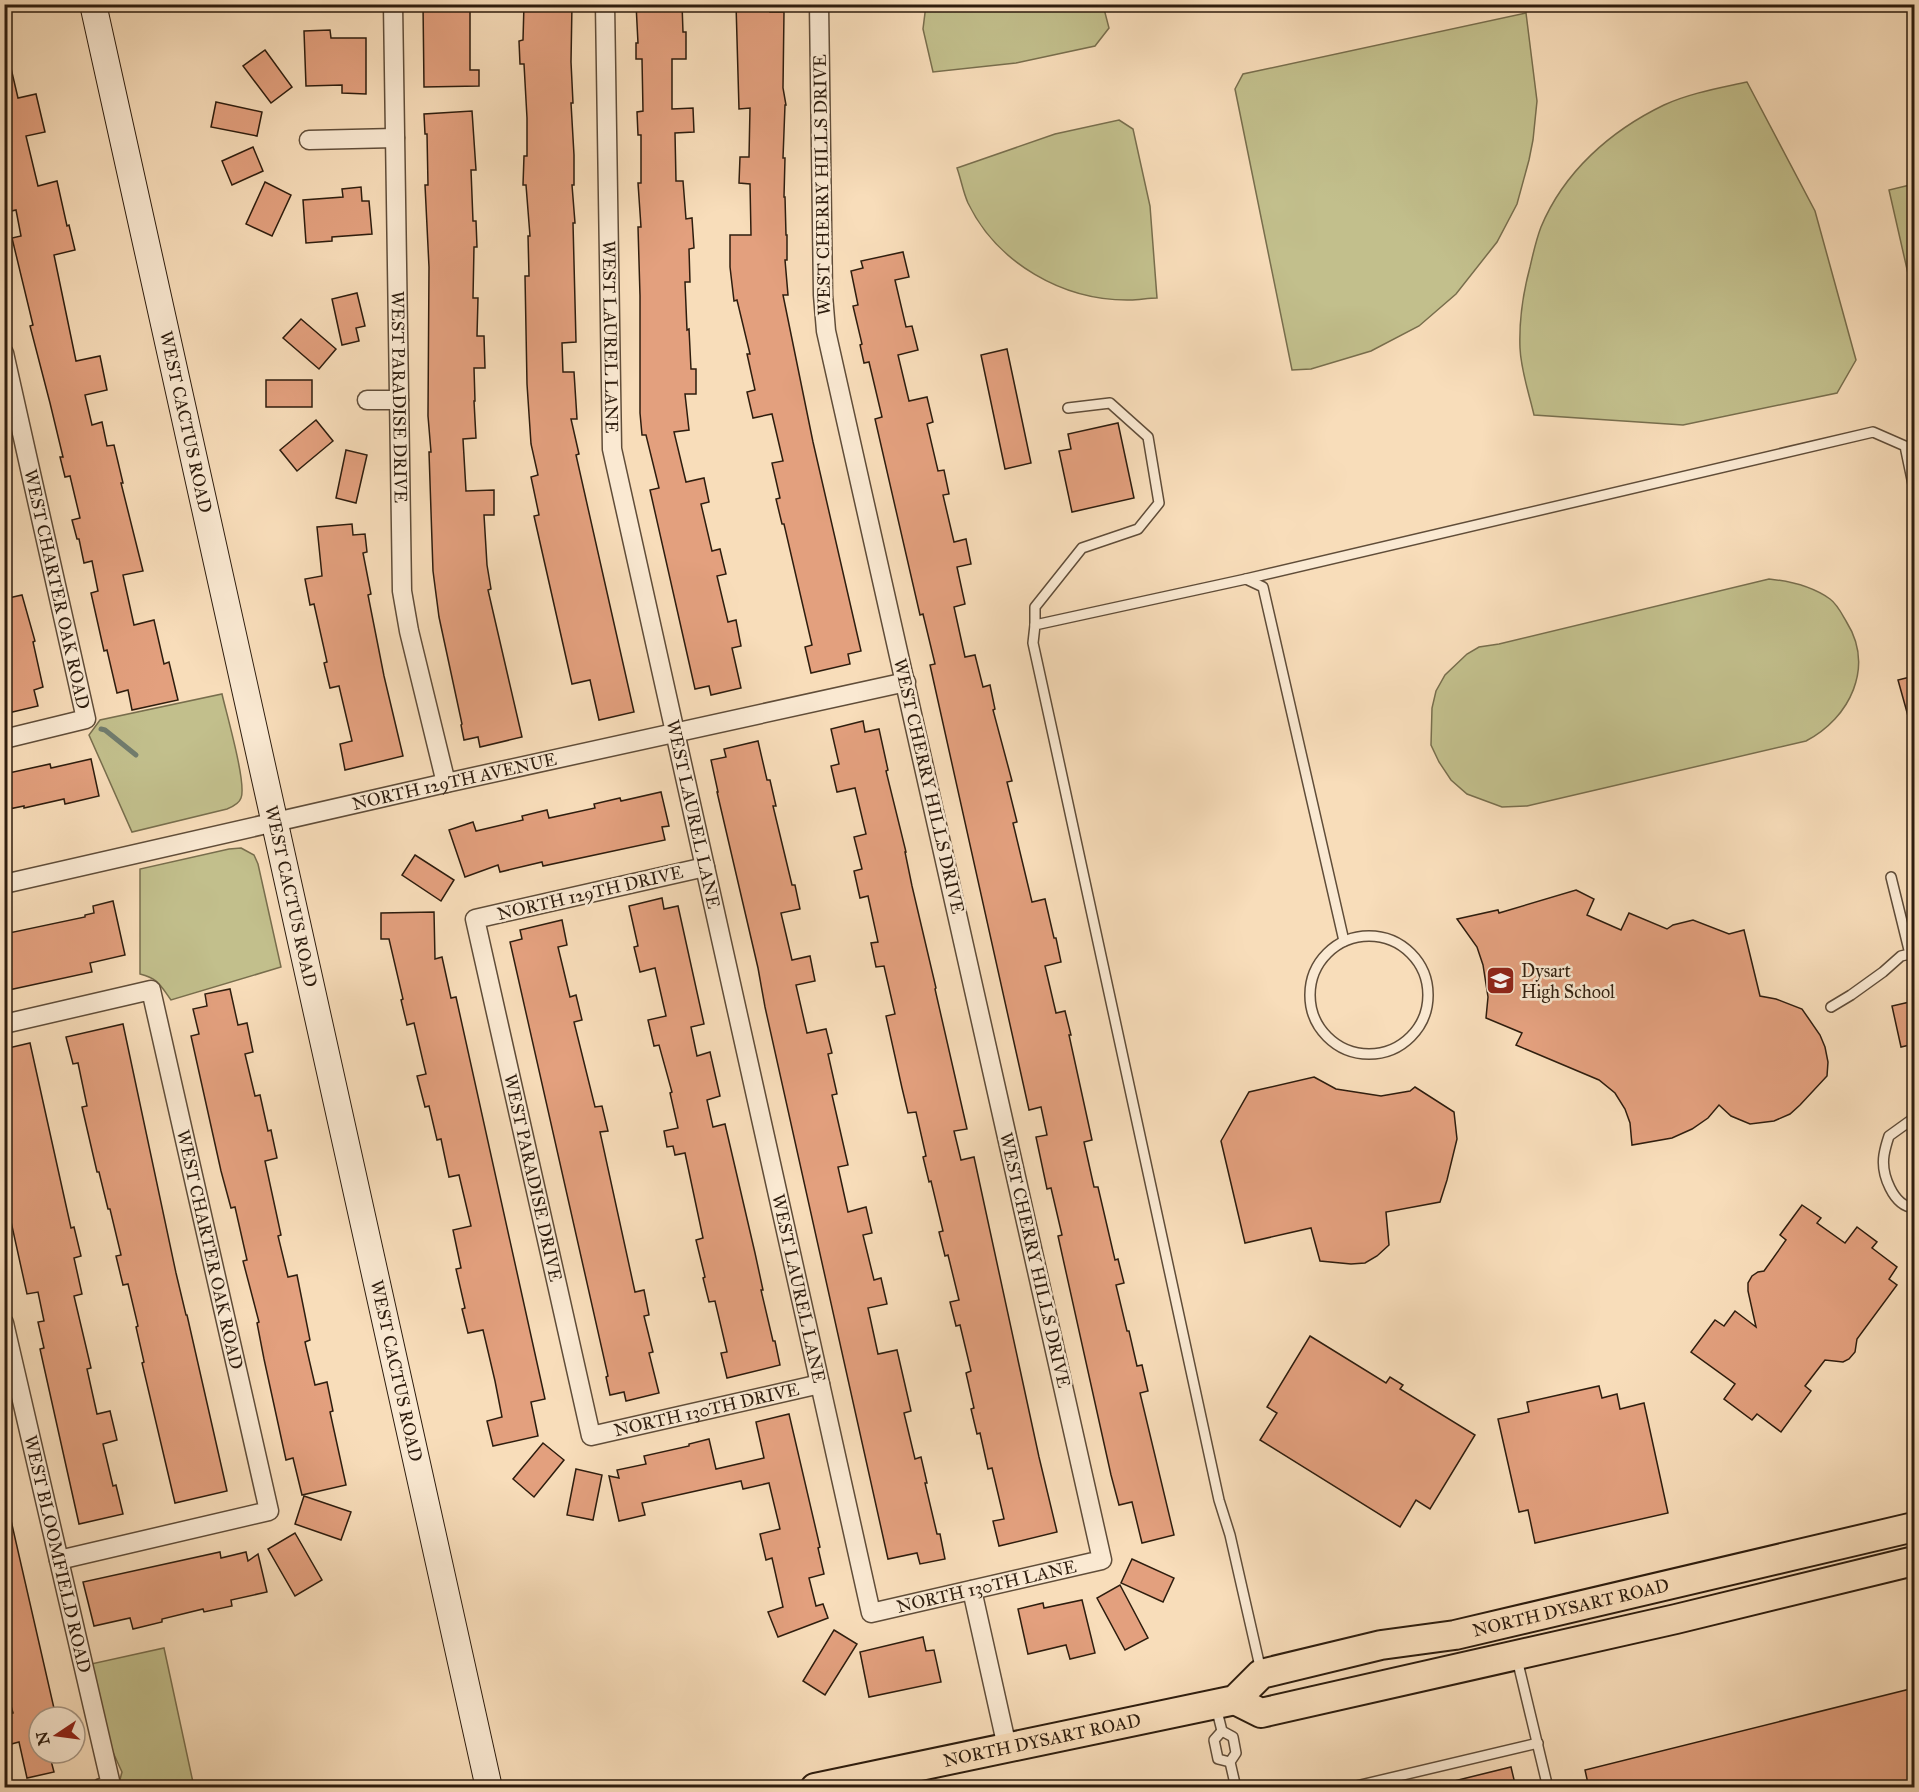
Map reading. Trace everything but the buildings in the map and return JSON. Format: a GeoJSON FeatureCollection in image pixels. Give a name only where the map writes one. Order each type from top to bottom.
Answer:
{"type":"FeatureCollection","features":[{"type":"Feature","properties":{"kind":"main road","name":"WEST CACTUS ROAD"},"geometry":{"type":"LineString","coordinates":[[93,4],[489,1788]]}},
{"type":"Feature","properties":{"kind":"main road","name":"NORTH DYSART ROAD"},"geometry":{"type":"LineString","coordinates":[[1261,1674],[1381,1645],[1455,1635],[1914,1527]]}},
{"type":"Feature","properties":{"kind":"main road","name":"NORTH DYSART ROAD"},"geometry":{"type":"LineString","coordinates":[[815,1788],[1007,1747],[1224,1711],[1261,1713],[1516,1656],[1914,1561]]}},
{"type":"Feature","properties":{"kind":"main road"},"geometry":{"type":"LineString","coordinates":[[1224,1711],[1261,1674],[1286,1686],[1298,1688],[1337,1680],[1364,1691]]}},
{"type":"Feature","properties":{"kind":"street","name":"WEST PARADISE DRIVE"},"geometry":{"type":"LineString","coordinates":[[393,4],[402,591],[409,632],[446,783]]}},
{"type":"Feature","properties":{"kind":"street","name":"WEST LAUREL LANE"},"geometry":{"type":"LineString","coordinates":[[605,4],[612,449],[871,1613]]}},
{"type":"Feature","properties":{"kind":"street","name":"WEST CHERRY HILLS DRIVE"},"geometry":{"type":"LineString","coordinates":[[819,4],[823,295],[826,331],[1102,1560]]}},
{"type":"Feature","properties":{"kind":"street"},"geometry":{"type":"LineString","coordinates":[[309,140],[395,138]]}},
{"type":"Feature","properties":{"kind":"street","name":"WEST CHARTER OAK ROAD"},"geometry":{"type":"LineString","coordinates":[[4,353],[86,719],[4,739]]}},
{"type":"Feature","properties":{"kind":"street"},"geometry":{"type":"LineString","coordinates":[[367,400],[399,400]]}},
{"type":"Feature","properties":{"kind":"street","name":"NORTH 129TH AVENUE"},"geometry":{"type":"LineString","coordinates":[[4,884],[446,783],[906,682]]}},
{"type":"Feature","properties":{"kind":"street","name":"NORTH 129TH DRIVE"},"geometry":{"type":"LineString","coordinates":[[475,919],[705,867]]}},
{"type":"Feature","properties":{"kind":"street","name":"WEST PARADISE DRIVE"},"geometry":{"type":"LineString","coordinates":[[475,919],[591,1436]]}},
{"type":"Feature","properties":{"kind":"street","name":"WEST CHARTER OAK ROAD"},"geometry":{"type":"LineString","coordinates":[[4,1024],[151,990],[269,1510],[58,1560]]}},
{"type":"Feature","properties":{"kind":"street","name":"WEST BLOOMFIELD ROAD"},"geometry":{"type":"LineString","coordinates":[[4,1323],[106,1786]]}},
{"type":"Feature","properties":{"kind":"street","name":"NORTH 130TH DRIVE"},"geometry":{"type":"LineString","coordinates":[[591,1436],[820,1384]]}},
{"type":"Feature","properties":{"kind":"street","name":"NORTH 130TH LANE"},"geometry":{"type":"LineString","coordinates":[[871,1613],[1102,1560]]}},
{"type":"Feature","properties":{"kind":"street"},"geometry":{"type":"LineString","coordinates":[[972,1590],[1007,1747]]}},
{"type":"Feature","properties":{"kind":"lane"},"geometry":{"type":"LineString","coordinates":[[1068,408],[1110,403],[1148,437],[1159,503],[1138,529],[1082,548],[1035,607],[1033,644],[1219,1500],[1230,1535],[1261,1674]]}},
{"type":"Feature","properties":{"kind":"lane"},"geometry":{"type":"LineString","coordinates":[[1035,625],[1246,579],[1873,432],[1905,446],[1914,489]]}},
{"type":"Feature","properties":{"kind":"lane"},"geometry":{"type":"LineString","coordinates":[[1246,579],[1263,587],[1344,941]]}},
{"type":"Feature","properties":{"kind":"lane"},"geometry":{"type":"LineString","coordinates":[[1832,1007],[1901,956],[1912,954],[1890,877]]}},
{"type":"Feature","properties":{"kind":"lane"},"geometry":{"type":"LineString","coordinates":[[1361,936],[1378,936],[1395,942],[1410,952],[1421,966],[1427,983],[1428,1001],[1424,1018],[1414,1034],[1401,1045],[1385,1053],[1367,1055],[1350,1052],[1334,1043],[1321,1031],[1313,1015],[1310,986],[1314,972],[1326,954],[1344,941],[1361,936]]}},
{"type":"Feature","properties":{"kind":"lane"},"geometry":{"type":"LineString","coordinates":[[1914,1118],[1888,1136],[1884,1157],[1886,1175],[1893,1194],[1908,1207],[1914,1208]]}},
{"type":"Feature","properties":{"kind":"lane"},"geometry":{"type":"LineString","coordinates":[[1516,1656],[1548,1788]]}},
{"type":"Feature","properties":{"kind":"lane"},"geometry":{"type":"LineString","coordinates":[[1224,1711],[1214,1740],[1218,1759],[1230,1762]]}},
{"type":"Feature","properties":{"kind":"lane"},"geometry":{"type":"LineString","coordinates":[[1224,1711],[1236,1754],[1230,1762],[1236,1788]]}},
{"type":"Feature","properties":{"kind":"lane"},"geometry":{"type":"LineString","coordinates":[[1348,1788],[1538,1743]]}},
{"type":"Feature","properties":{"kind":"shaded area"},"geometry":{"type":"Polygon","coordinates":[[[926,5],[1103,5],[1109,28],[1095,46],[1016,63],[933,72],[923,29],[926,5]]]}},
{"type":"Feature","properties":{"kind":"shaded area"},"geometry":{"type":"Polygon","coordinates":[[[1526,13],[1537,101],[1533,140],[1517,204],[1497,242],[1456,294],[1419,326],[1371,351],[1311,369],[1292,370],[1235,89],[1243,74],[1526,13]]]}},
{"type":"Feature","properties":{"kind":"shaded area"},"geometry":{"type":"Polygon","coordinates":[[[1747,82],[1815,211],[1856,360],[1837,393],[1683,425],[1534,415],[1521,357],[1522,307],[1539,232],[1562,188],[1591,155],[1625,127],[1644,115],[1684,97],[1747,82]]]}},
{"type":"Feature","properties":{"kind":"shaded area"},"geometry":{"type":"Polygon","coordinates":[[[1119,120],[1133,129],[1150,206],[1157,298],[1105,299],[1057,286],[1035,274],[996,244],[981,224],[968,203],[957,168],[1055,134],[1119,120]]]}},
{"type":"Feature","properties":{"kind":"shaded area"},"geometry":{"type":"Polygon","coordinates":[[[1914,184],[1914,300],[1889,190],[1914,184]]]}},
{"type":"Feature","properties":{"kind":"shaded area"},"geometry":{"type":"Polygon","coordinates":[[[1769,579],[1801,585],[1830,599],[1841,612],[1854,638],[1858,656],[1858,673],[1853,690],[1846,705],[1835,719],[1806,741],[1527,806],[1502,807],[1467,794],[1451,780],[1439,762],[1431,745],[1432,708],[1436,691],[1445,675],[1467,654],[1479,647],[1769,579]]]}},
{"type":"Feature","properties":{"kind":"shaded area"},"geometry":{"type":"Polygon","coordinates":[[[222,694],[239,764],[242,790],[240,800],[227,809],[132,832],[89,735],[100,720],[222,694]]]}},
{"type":"Feature","properties":{"kind":"shaded area"},"geometry":{"type":"Polygon","coordinates":[[[241,848],[254,855],[258,864],[281,967],[171,1000],[155,980],[140,974],[140,869],[241,848]]]}},
{"type":"Feature","properties":{"kind":"shaded area"},"geometry":{"type":"Polygon","coordinates":[[[164,1648],[194,1787],[118,1787],[122,1772],[105,1735],[91,1664],[164,1648]]]}},
{"type":"Feature","properties":{"kind":"waterway"},"geometry":{"type":"LineString","coordinates":[[101,729],[136,755]]}},
{"type":"Feature","properties":{"kind":"place","name":"Dysart High School"},"geometry":{"type":"Point","coordinates":[1500,981]}}]}
